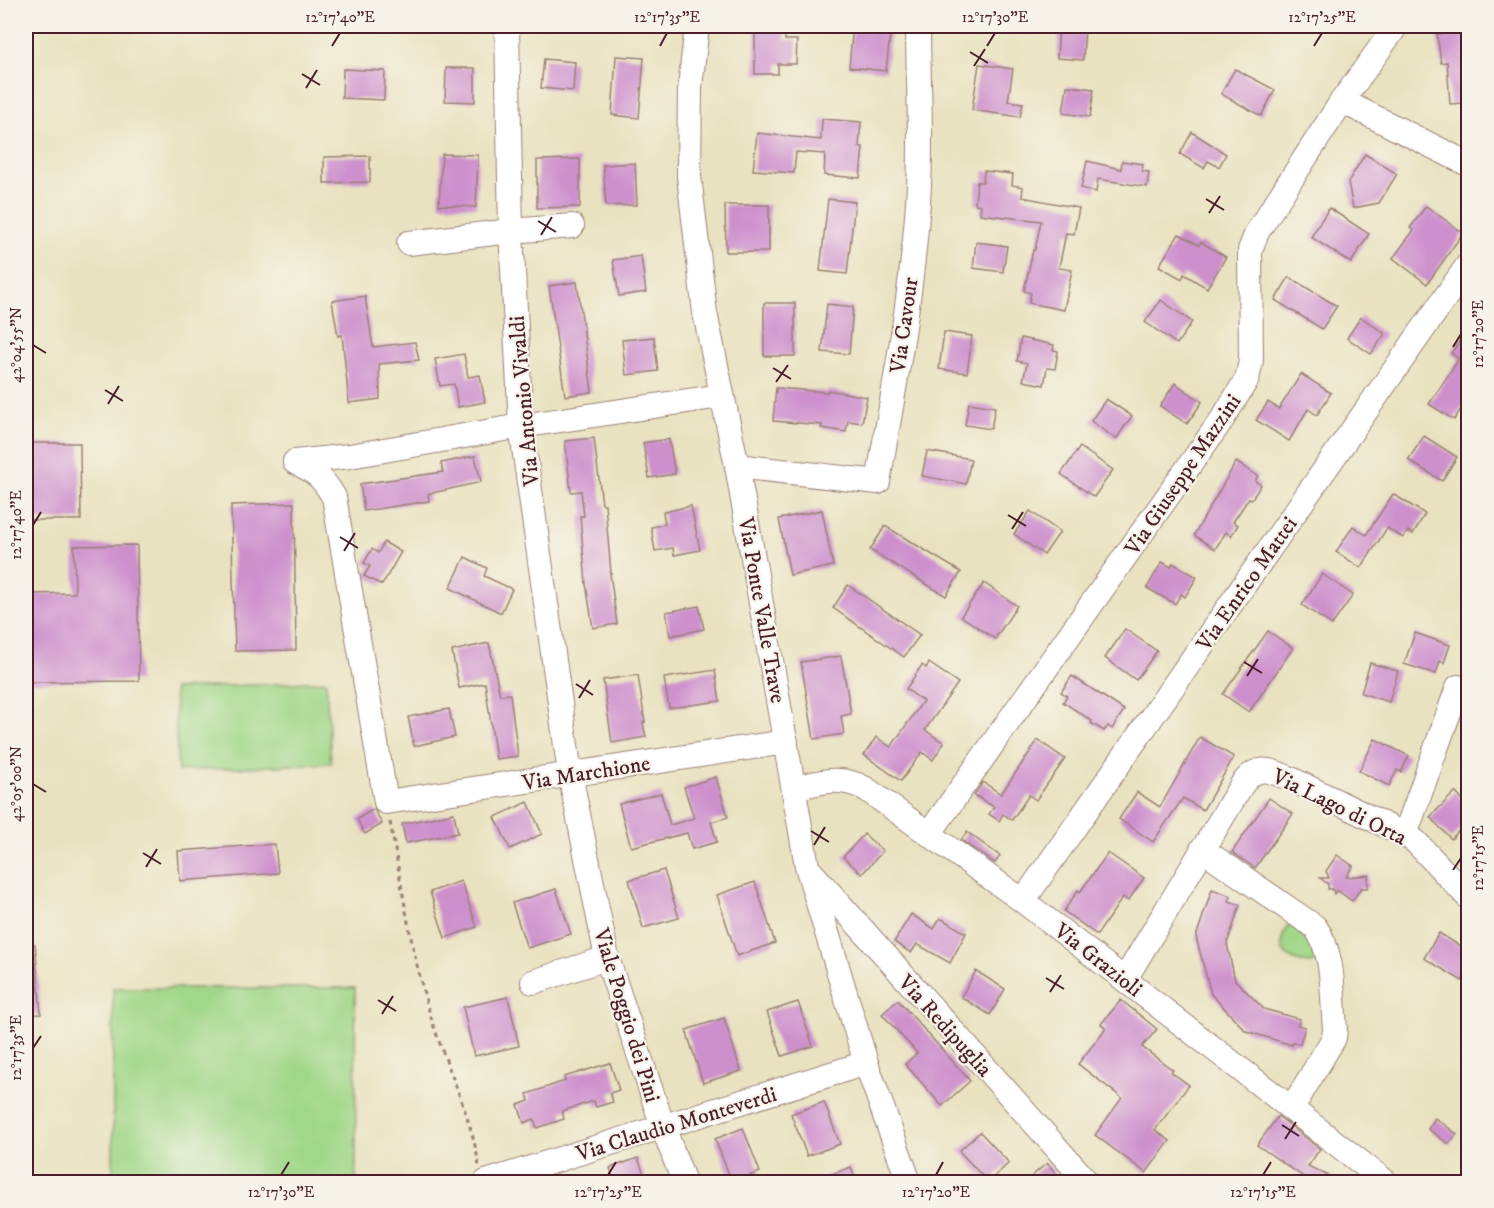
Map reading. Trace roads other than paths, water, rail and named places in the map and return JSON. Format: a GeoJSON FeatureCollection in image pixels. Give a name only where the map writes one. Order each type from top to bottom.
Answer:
{"type":"FeatureCollection","features":[{"type":"Feature","properties":{"kind":"street","name":"Via Antonio Vivaldi"},"geometry":{"type":"LineString","coordinates":[[507,26],[511,231],[521,426],[570,774]]}},
{"type":"Feature","properties":{"kind":"street","name":"Via Ponte Valle Trave"},"geometry":{"type":"LineString","coordinates":[[697,26],[690,87],[689,176],[705,313],[737,466],[807,866],[866,1063],[909,1182]]}},
{"type":"Feature","properties":{"kind":"street","name":"Via Cavour"},"geometry":{"type":"LineString","coordinates":[[737,466],[878,482],[906,318],[915,236],[921,136],[918,26]]}},
{"type":"Feature","properties":{"kind":"street","name":"Via Giuseppe Mazzini"},"geometry":{"type":"LineString","coordinates":[[929,834],[1223,418],[1247,379],[1251,361],[1250,250],[1257,232],[1342,101],[1396,26]]}},
{"type":"Feature","properties":{"kind":"street"},"geometry":{"type":"LineString","coordinates":[[1342,101],[1468,164]]}},
{"type":"Feature","properties":{"kind":"street"},"geometry":{"type":"LineString","coordinates":[[408,243],[572,226]]}},
{"type":"Feature","properties":{"kind":"street","name":"Via Enrico Mattei"},"geometry":{"type":"LineString","coordinates":[[1023,901],[1468,265]]}},
{"type":"Feature","properties":{"kind":"street"},"geometry":{"type":"LineString","coordinates":[[521,426],[721,396]]}},
{"type":"Feature","properties":{"kind":"street","name":"Via Marchione"},"geometry":{"type":"LineString","coordinates":[[521,426],[350,456],[295,462],[316,472],[334,497],[386,802],[786,742]]}},
{"type":"Feature","properties":{"kind":"street"},"geometry":{"type":"LineString","coordinates":[[1406,835],[1458,687]]}},
{"type":"Feature","properties":{"kind":"street","name":"Via Lago di Orta"},"geometry":{"type":"LineString","coordinates":[[1125,979],[1247,777],[1257,771],[1274,772],[1291,779],[1406,835],[1421,847],[1468,897]]}},
{"type":"Feature","properties":{"kind":"street","name":"Viale Poggio dei Pini"},"geometry":{"type":"LineString","coordinates":[[570,774],[607,958],[663,1127],[684,1182]]}},
{"type":"Feature","properties":{"kind":"street"},"geometry":{"type":"LineString","coordinates":[[799,817],[809,802],[838,780]]}},
{"type":"Feature","properties":{"kind":"street","name":"Via Grazioli"},"geometry":{"type":"LineString","coordinates":[[794,789],[838,780],[866,789],[1023,901],[1386,1182]]}},
{"type":"Feature","properties":{"kind":"street"},"geometry":{"type":"LineString","coordinates":[[1203,849],[1316,927],[1328,953],[1334,1038],[1292,1108]]}},
{"type":"Feature","properties":{"kind":"street","name":"Via Redipuglia"},"geometry":{"type":"LineString","coordinates":[[807,866],[1087,1182]]}},
{"type":"Feature","properties":{"kind":"street"},"geometry":{"type":"LineString","coordinates":[[533,982],[607,958]]}},
{"type":"Feature","properties":{"kind":"street","name":"Via Claudio Monteverdi"},"geometry":{"type":"LineString","coordinates":[[483,1178],[663,1127],[866,1063]]}}]}
